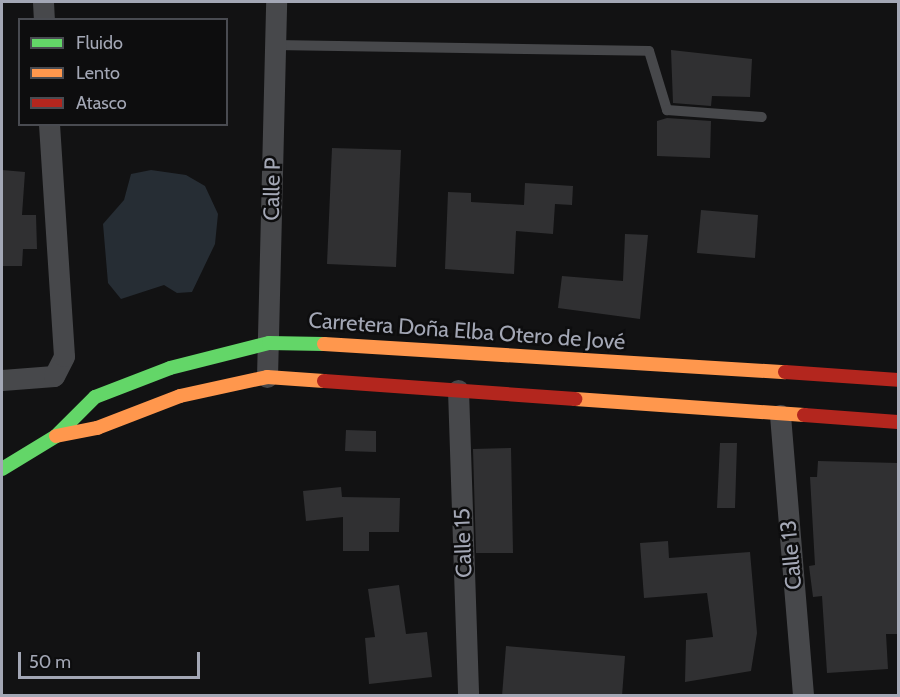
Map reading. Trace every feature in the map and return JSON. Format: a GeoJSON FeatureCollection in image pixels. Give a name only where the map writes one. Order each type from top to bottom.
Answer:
{"type":"FeatureCollection","features":[{"type":"Feature","properties":{"kind":"street"},"geometry":{"type":"LineString","coordinates":[[43,2],[44,18]]}},
{"type":"Feature","properties":{"kind":"street","name":"Calle P"},"geometry":{"type":"LineString","coordinates":[[267,377],[276,2]]}},
{"type":"Feature","properties":{"kind":"street"},"geometry":{"type":"LineString","coordinates":[[2,380],[54,376],[64,356],[49,126]]}},
{"type":"Feature","properties":{"kind":"street","name":"Carretera Doña Elba Otero de Jové"},"geometry":{"type":"LineString","coordinates":[[2,469],[56,436],[95,397],[170,368],[269,343],[398,345],[898,380]]}},
{"type":"Feature","properties":{"kind":"street","name":"Carretera Doña Elba Otero de Jové"},"geometry":{"type":"LineString","coordinates":[[56,436],[97,428],[180,396],[267,377],[898,422]]}},
{"type":"Feature","properties":{"kind":"street","name":"Calle 15"},"geometry":{"type":"LineString","coordinates":[[458,390],[468,696]]}},
{"type":"Feature","properties":{"kind":"street","name":"Calle 13"},"geometry":{"type":"LineString","coordinates":[[780,415],[803,696]]}},
{"type":"Feature","properties":{"kind":"lane"},"geometry":{"type":"LineString","coordinates":[[275,45],[649,51],[667,110],[762,117]]}},
{"type":"Feature","properties":{"kind":"shaded area"},"geometry":{"type":"Polygon","coordinates":[[[151,170],[186,175],[205,186],[218,214],[215,244],[192,292],[177,293],[164,285],[121,299],[108,283],[103,224],[124,200],[131,174],[151,170]]]}},
{"type":"Feature","properties":{"kind":"building"},"geometry":{"type":"Polygon","coordinates":[[[671,50],[752,59],[750,97],[712,96],[711,106],[673,103],[671,50]]]}},
{"type":"Feature","properties":{"kind":"building"},"geometry":{"type":"Polygon","coordinates":[[[667,118],[711,121],[710,158],[657,156],[657,121],[667,118]]]}},
{"type":"Feature","properties":{"kind":"building"},"geometry":{"type":"Polygon","coordinates":[[[332,148],[401,150],[396,267],[327,264],[332,148]]]}},
{"type":"Feature","properties":{"kind":"building"},"geometry":{"type":"Polygon","coordinates":[[[2,170],[25,172],[22,215],[36,215],[37,249],[23,249],[22,266],[2,266],[2,170]]]}},
{"type":"Feature","properties":{"kind":"building"},"geometry":{"type":"Polygon","coordinates":[[[525,183],[573,186],[572,205],[555,204],[553,234],[516,231],[514,274],[445,269],[448,192],[471,193],[471,202],[524,205],[525,183]]]}},
{"type":"Feature","properties":{"kind":"building"},"geometry":{"type":"Polygon","coordinates":[[[701,210],[758,215],[755,258],[697,253],[701,210]]]}},
{"type":"Feature","properties":{"kind":"building"},"geometry":{"type":"Polygon","coordinates":[[[625,234],[648,235],[640,319],[558,308],[562,276],[623,281],[625,234]]]}},
{"type":"Feature","properties":{"kind":"building"},"geometry":{"type":"Polygon","coordinates":[[[346,430],[376,431],[376,452],[345,451],[346,430]]]}},
{"type":"Feature","properties":{"kind":"building"},"geometry":{"type":"Polygon","coordinates":[[[720,443],[737,443],[735,508],[717,508],[720,443]]]}},
{"type":"Feature","properties":{"kind":"building"},"geometry":{"type":"Polygon","coordinates":[[[511,448],[513,553],[476,553],[473,449],[511,448]]]}},
{"type":"Feature","properties":{"kind":"building"},"geometry":{"type":"Polygon","coordinates":[[[818,461],[898,463],[898,634],[886,634],[888,669],[827,673],[822,596],[813,597],[809,566],[815,565],[810,477],[817,477],[818,461]]]}},
{"type":"Feature","properties":{"kind":"building"},"geometry":{"type":"Polygon","coordinates":[[[341,487],[342,497],[400,498],[399,532],[369,532],[369,551],[343,551],[343,517],[306,521],[303,491],[341,487]]]}},
{"type":"Feature","properties":{"kind":"building"},"geometry":{"type":"Polygon","coordinates":[[[668,541],[669,558],[750,552],[757,633],[751,671],[685,682],[686,640],[713,637],[707,593],[644,598],[640,543],[668,541]]]}},
{"type":"Feature","properties":{"kind":"building"},"geometry":{"type":"Polygon","coordinates":[[[399,585],[406,634],[427,632],[432,677],[369,684],[365,638],[375,637],[368,589],[399,585]]]}},
{"type":"Feature","properties":{"kind":"building"},"geometry":{"type":"Polygon","coordinates":[[[506,646],[625,656],[622,696],[502,696],[506,646]]]}},
{"type":"Feature","properties":{"kind":"traffic: fast"},"geometry":{"type":"LineString","coordinates":[[2,469],[56,436],[95,397],[170,368],[269,343],[324,344]]}},
{"type":"Feature","properties":{"kind":"traffic: slow"},"geometry":{"type":"LineString","coordinates":[[324,344],[785,372]]}},
{"type":"Feature","properties":{"kind":"traffic: slow"},"geometry":{"type":"LineString","coordinates":[[56,436],[97,428],[180,396],[267,377],[324,381]]}},
{"type":"Feature","properties":{"kind":"traffic: slow"},"geometry":{"type":"LineString","coordinates":[[575,399],[804,415]]}},
{"type":"Feature","properties":{"kind":"traffic: jam"},"geometry":{"type":"LineString","coordinates":[[785,372],[898,380]]}},
{"type":"Feature","properties":{"kind":"traffic: jam"},"geometry":{"type":"LineString","coordinates":[[324,381],[575,399]]}},
{"type":"Feature","properties":{"kind":"traffic: jam"},"geometry":{"type":"LineString","coordinates":[[804,415],[898,422]]}}]}
